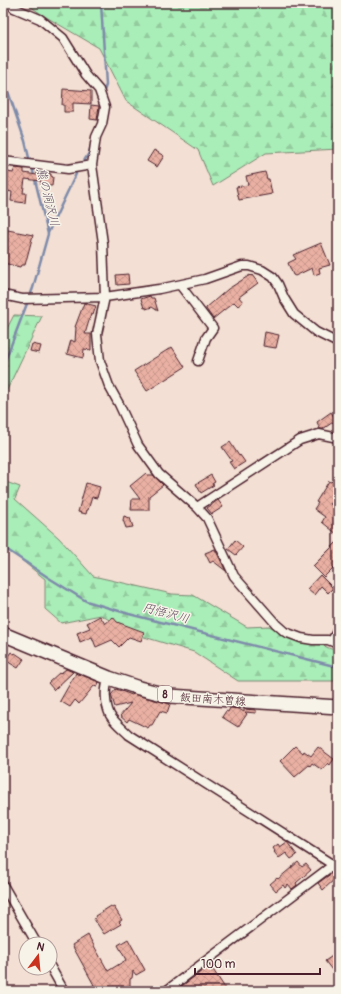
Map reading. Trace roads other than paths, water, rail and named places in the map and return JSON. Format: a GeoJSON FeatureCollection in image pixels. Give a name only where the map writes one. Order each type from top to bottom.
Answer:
{"type":"FeatureCollection","features":[{"type":"Feature","properties":{"kind":"main road","name":"飯田南木曽線"},"geometry":{"type":"LineString","coordinates":[[3,634],[109,678],[170,696],[338,707]]}},
{"type":"Feature","properties":{"kind":"street"},"geometry":{"type":"LineString","coordinates":[[9,3],[14,8],[40,20],[63,38],[86,75],[99,90],[105,106],[102,124],[96,137],[92,164],[103,243],[105,297],[97,334],[100,361],[109,386],[138,445],[159,474],[197,507],[207,518],[234,576],[276,624],[285,632],[301,638],[335,643],[338,629]]}},
{"type":"Feature","properties":{"kind":"street"},"geometry":{"type":"LineString","coordinates":[[3,161],[68,169],[92,164]]}},
{"type":"Feature","properties":{"kind":"street"},"geometry":{"type":"LineString","coordinates":[[3,294],[22,299],[105,297],[180,285],[205,279],[242,266],[249,266],[262,270],[274,277],[294,314],[316,332],[338,343]]}},
{"type":"Feature","properties":{"kind":"street"},"geometry":{"type":"LineString","coordinates":[[180,285],[213,328],[206,338],[198,360]]}},
{"type":"Feature","properties":{"kind":"street"},"geometry":{"type":"LineString","coordinates":[[197,507],[300,440],[319,434],[338,438]]}},
{"type":"Feature","properties":{"kind":"street"},"geometry":{"type":"LineString","coordinates":[[109,678],[106,695],[110,716],[129,735],[335,866],[166,991]]}},
{"type":"Feature","properties":{"kind":"street"},"geometry":{"type":"LineString","coordinates":[[3,885],[32,936]]}},
{"type":"Feature","properties":{"kind":"street"},"geometry":{"type":"LineString","coordinates":[[56,976],[64,991]]}},
{"type":"Feature","properties":{"kind":"waterway"},"geometry":{"type":"LineString","coordinates":[[101,3],[106,85],[103,94]]}},
{"type":"Feature","properties":{"kind":"waterway","name":"熊の洞沢川"},"geometry":{"type":"LineString","coordinates":[[3,77],[25,141],[30,162]]}},
{"type":"Feature","properties":{"kind":"waterway"},"geometry":{"type":"LineString","coordinates":[[84,161],[89,153],[91,145]]}},
{"type":"Feature","properties":{"kind":"waterway","name":"熊の洞沢川"},"geometry":{"type":"LineString","coordinates":[[3,366],[33,288],[48,234],[32,167]]}},
{"type":"Feature","properties":{"kind":"waterway"},"geometry":{"type":"LineString","coordinates":[[48,233],[76,174]]}},
{"type":"Feature","properties":{"kind":"waterway","name":"円悟沢川"},"geometry":{"type":"LineString","coordinates":[[3,547],[86,601],[129,614],[338,667]]}}]}
